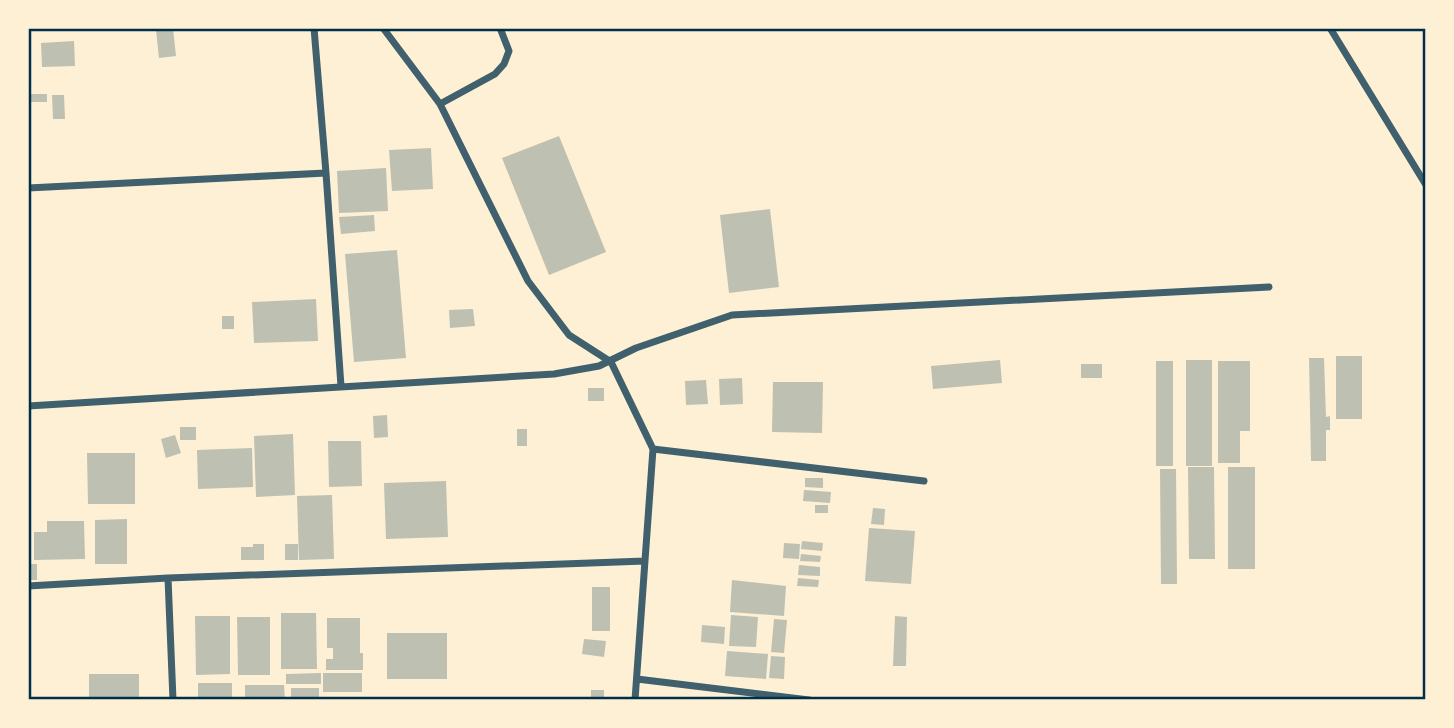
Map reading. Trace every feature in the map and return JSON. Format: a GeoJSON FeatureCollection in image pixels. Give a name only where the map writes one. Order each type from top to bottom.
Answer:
{"type":"FeatureCollection","features":[{"type":"Feature","properties":{"kind":"street"},"geometry":{"type":"LineString","coordinates":[[314,28],[341,386]]}},
{"type":"Feature","properties":{"kind":"street"},"geometry":{"type":"LineString","coordinates":[[383,28],[440,104],[528,282],[569,335],[611,362],[653,449],[635,700]]}},
{"type":"Feature","properties":{"kind":"street"},"geometry":{"type":"LineString","coordinates":[[440,104],[495,74],[503,64],[509,51],[500,28]]}},
{"type":"Feature","properties":{"kind":"street"},"geometry":{"type":"LineString","coordinates":[[1330,28],[1426,185]]}},
{"type":"Feature","properties":{"kind":"street"},"geometry":{"type":"LineString","coordinates":[[28,188],[326,173]]}},
{"type":"Feature","properties":{"kind":"street"},"geometry":{"type":"LineString","coordinates":[[28,406],[554,374],[600,366],[636,348],[732,315],[1269,287]]}},
{"type":"Feature","properties":{"kind":"street"},"geometry":{"type":"LineString","coordinates":[[653,449],[924,481]]}},
{"type":"Feature","properties":{"kind":"street"},"geometry":{"type":"LineString","coordinates":[[28,586],[168,578],[645,561]]}},
{"type":"Feature","properties":{"kind":"street"},"geometry":{"type":"LineString","coordinates":[[168,578],[173,700]]}},
{"type":"Feature","properties":{"kind":"street"},"geometry":{"type":"LineString","coordinates":[[637,679],[809,700]]}},
{"type":"Feature","properties":{"kind":"building"},"geometry":{"type":"Polygon","coordinates":[[[173,28],[176,56],[159,58],[156,30],[173,28]]]}},
{"type":"Feature","properties":{"kind":"building"},"geometry":{"type":"Polygon","coordinates":[[[74,41],[75,66],[42,67],[41,43],[74,41]]]}},
{"type":"Feature","properties":{"kind":"building"},"geometry":{"type":"Polygon","coordinates":[[[30,94],[47,94],[47,102],[30,102],[30,94]]]}},
{"type":"Feature","properties":{"kind":"building"},"geometry":{"type":"Polygon","coordinates":[[[52,95],[64,95],[65,119],[53,119],[52,95]]]}},
{"type":"Feature","properties":{"kind":"building"},"geometry":{"type":"Polygon","coordinates":[[[559,136],[606,252],[549,275],[502,158],[559,136]]]}},
{"type":"Feature","properties":{"kind":"building"},"geometry":{"type":"Polygon","coordinates":[[[431,148],[433,189],[392,191],[389,150],[431,148]]]}},
{"type":"Feature","properties":{"kind":"building"},"geometry":{"type":"Polygon","coordinates":[[[386,168],[388,211],[339,213],[337,171],[386,168]]]}},
{"type":"Feature","properties":{"kind":"building"},"geometry":{"type":"Polygon","coordinates":[[[770,209],[779,287],[729,293],[720,215],[770,209]]]}},
{"type":"Feature","properties":{"kind":"building"},"geometry":{"type":"Polygon","coordinates":[[[374,215],[375,231],[341,234],[339,217],[374,215]]]}},
{"type":"Feature","properties":{"kind":"building"},"geometry":{"type":"Polygon","coordinates":[[[397,250],[406,358],[354,362],[345,254],[397,250]]]}},
{"type":"Feature","properties":{"kind":"building"},"geometry":{"type":"Polygon","coordinates":[[[316,299],[318,341],[254,343],[252,302],[316,299]]]}},
{"type":"Feature","properties":{"kind":"building"},"geometry":{"type":"Polygon","coordinates":[[[473,309],[475,326],[450,328],[449,310],[473,309]]]}},
{"type":"Feature","properties":{"kind":"building"},"geometry":{"type":"Polygon","coordinates":[[[222,316],[234,316],[234,329],[222,329],[222,316]]]}},
{"type":"Feature","properties":{"kind":"building"},"geometry":{"type":"Polygon","coordinates":[[[1336,356],[1362,356],[1362,419],[1336,419],[1336,356]]]}},
{"type":"Feature","properties":{"kind":"building"},"geometry":{"type":"Polygon","coordinates":[[[1309,358],[1324,358],[1326,417],[1330,416],[1330,430],[1326,430],[1326,461],[1311,461],[1309,358]]]}},
{"type":"Feature","properties":{"kind":"building"},"geometry":{"type":"Polygon","coordinates":[[[1000,360],[1002,383],[933,389],[931,366],[1000,360]]]}},
{"type":"Feature","properties":{"kind":"building"},"geometry":{"type":"Polygon","coordinates":[[[1186,360],[1212,360],[1212,466],[1186,466],[1186,360]]]}},
{"type":"Feature","properties":{"kind":"building"},"geometry":{"type":"Polygon","coordinates":[[[1156,361],[1173,361],[1173,466],[1156,466],[1156,361]]]}},
{"type":"Feature","properties":{"kind":"building"},"geometry":{"type":"Polygon","coordinates":[[[1218,361],[1250,361],[1250,431],[1240,431],[1240,463],[1218,463],[1218,361]]]}},
{"type":"Feature","properties":{"kind":"building"},"geometry":{"type":"Polygon","coordinates":[[[1081,364],[1102,364],[1102,378],[1081,378],[1081,364]]]}},
{"type":"Feature","properties":{"kind":"building"},"geometry":{"type":"Polygon","coordinates":[[[742,378],[743,404],[720,405],[719,379],[742,378]]]}},
{"type":"Feature","properties":{"kind":"building"},"geometry":{"type":"Polygon","coordinates":[[[706,380],[708,404],[686,405],[685,381],[706,380]]]}},
{"type":"Feature","properties":{"kind":"building"},"geometry":{"type":"Polygon","coordinates":[[[773,382],[823,382],[822,433],[772,432],[773,382]]]}},
{"type":"Feature","properties":{"kind":"building"},"geometry":{"type":"Polygon","coordinates":[[[588,388],[604,388],[604,401],[588,401],[588,388]]]}},
{"type":"Feature","properties":{"kind":"building"},"geometry":{"type":"Polygon","coordinates":[[[387,415],[388,437],[374,438],[373,416],[387,415]]]}},
{"type":"Feature","properties":{"kind":"building"},"geometry":{"type":"Polygon","coordinates":[[[180,427],[196,427],[196,440],[180,440],[180,427]]]}},
{"type":"Feature","properties":{"kind":"building"},"geometry":{"type":"Polygon","coordinates":[[[517,429],[527,429],[527,446],[517,446],[517,429]]]}},
{"type":"Feature","properties":{"kind":"building"},"geometry":{"type":"Polygon","coordinates":[[[293,434],[295,495],[256,497],[254,436],[293,434]]]}},
{"type":"Feature","properties":{"kind":"building"},"geometry":{"type":"Polygon","coordinates":[[[175,435],[181,453],[166,458],[161,439],[175,435]]]}},
{"type":"Feature","properties":{"kind":"building"},"geometry":{"type":"Polygon","coordinates":[[[328,441],[361,441],[362,486],[329,487],[328,441]]]}},
{"type":"Feature","properties":{"kind":"building"},"geometry":{"type":"Polygon","coordinates":[[[252,448],[253,487],[198,489],[197,450],[252,448]]]}},
{"type":"Feature","properties":{"kind":"building"},"geometry":{"type":"Polygon","coordinates":[[[87,453],[135,453],[135,504],[88,504],[87,453]]]}},
{"type":"Feature","properties":{"kind":"building"},"geometry":{"type":"Polygon","coordinates":[[[1188,467],[1214,467],[1215,559],[1189,559],[1188,467]]]}},
{"type":"Feature","properties":{"kind":"building"},"geometry":{"type":"Polygon","coordinates":[[[1228,467],[1255,467],[1255,569],[1228,569],[1228,467]]]}},
{"type":"Feature","properties":{"kind":"building"},"geometry":{"type":"Polygon","coordinates":[[[1160,469],[1176,469],[1177,584],[1161,584],[1160,469]]]}},
{"type":"Feature","properties":{"kind":"building"},"geometry":{"type":"Polygon","coordinates":[[[805,478],[823,478],[823,488],[805,487],[805,478]]]}},
{"type":"Feature","properties":{"kind":"building"},"geometry":{"type":"Polygon","coordinates":[[[446,481],[448,537],[386,539],[384,483],[446,481]]]}},
{"type":"Feature","properties":{"kind":"building"},"geometry":{"type":"Polygon","coordinates":[[[804,490],[831,492],[830,503],[803,501],[804,490]]]}},
{"type":"Feature","properties":{"kind":"building"},"geometry":{"type":"Polygon","coordinates":[[[332,495],[334,559],[299,560],[297,496],[332,495]]]}},
{"type":"Feature","properties":{"kind":"building"},"geometry":{"type":"Polygon","coordinates":[[[815,505],[828,505],[828,513],[815,513],[815,505]]]}},
{"type":"Feature","properties":{"kind":"building"},"geometry":{"type":"Polygon","coordinates":[[[873,508],[885,509],[884,525],[871,524],[873,508]]]}},
{"type":"Feature","properties":{"kind":"building"},"geometry":{"type":"Polygon","coordinates":[[[127,519],[127,564],[95,564],[95,520],[127,519]]]}},
{"type":"Feature","properties":{"kind":"building"},"geometry":{"type":"Polygon","coordinates":[[[47,521],[84,521],[85,559],[34,560],[34,532],[47,532],[47,521]]]}},
{"type":"Feature","properties":{"kind":"building"},"geometry":{"type":"Polygon","coordinates":[[[869,528],[915,531],[911,584],[865,581],[869,528]]]}},
{"type":"Feature","properties":{"kind":"building"},"geometry":{"type":"Polygon","coordinates":[[[802,541],[823,543],[822,551],[801,549],[802,541]]]}},
{"type":"Feature","properties":{"kind":"building"},"geometry":{"type":"Polygon","coordinates":[[[784,543],[800,544],[799,559],[783,558],[784,543]]]}},
{"type":"Feature","properties":{"kind":"building"},"geometry":{"type":"Polygon","coordinates":[[[253,544],[264,544],[264,560],[241,560],[241,547],[253,547],[253,544]]]}},
{"type":"Feature","properties":{"kind":"building"},"geometry":{"type":"Polygon","coordinates":[[[285,544],[298,544],[298,560],[285,560],[285,544]]]}},
{"type":"Feature","properties":{"kind":"building"},"geometry":{"type":"Polygon","coordinates":[[[801,554],[821,556],[820,562],[800,561],[801,554]]]}},
{"type":"Feature","properties":{"kind":"building"},"geometry":{"type":"Polygon","coordinates":[[[28,564],[37,564],[37,580],[28,580],[28,564]]]}},
{"type":"Feature","properties":{"kind":"building"},"geometry":{"type":"Polygon","coordinates":[[[799,565],[820,567],[820,576],[798,575],[799,565]]]}},
{"type":"Feature","properties":{"kind":"building"},"geometry":{"type":"Polygon","coordinates":[[[798,578],[819,580],[818,587],[797,586],[798,578]]]}},
{"type":"Feature","properties":{"kind":"building"},"geometry":{"type":"Polygon","coordinates":[[[732,580],[786,586],[784,616],[730,612],[732,580]]]}},
{"type":"Feature","properties":{"kind":"building"},"geometry":{"type":"Polygon","coordinates":[[[592,587],[610,587],[610,631],[592,631],[592,587]]]}},
{"type":"Feature","properties":{"kind":"building"},"geometry":{"type":"Polygon","coordinates":[[[281,613],[316,613],[317,669],[281,669],[281,613]]]}},
{"type":"Feature","properties":{"kind":"building"},"geometry":{"type":"Polygon","coordinates":[[[731,615],[758,617],[756,647],[729,646],[731,615]]]}},
{"type":"Feature","properties":{"kind":"building"},"geometry":{"type":"Polygon","coordinates":[[[195,616],[230,616],[230,674],[196,675],[195,616]]]}},
{"type":"Feature","properties":{"kind":"building"},"geometry":{"type":"Polygon","coordinates":[[[895,616],[907,617],[906,666],[893,666],[895,616]]]}},
{"type":"Feature","properties":{"kind":"building"},"geometry":{"type":"Polygon","coordinates":[[[237,617],[270,617],[270,675],[238,675],[237,617]]]}},
{"type":"Feature","properties":{"kind":"building"},"geometry":{"type":"Polygon","coordinates":[[[327,618],[360,618],[363,670],[326,670],[326,659],[333,659],[333,648],[327,648],[327,618]]]}},
{"type":"Feature","properties":{"kind":"building"},"geometry":{"type":"Polygon","coordinates":[[[774,619],[787,620],[784,653],[771,652],[774,619]]]}},
{"type":"Feature","properties":{"kind":"building"},"geometry":{"type":"Polygon","coordinates":[[[702,625],[725,627],[724,644],[701,642],[702,625]]]}},
{"type":"Feature","properties":{"kind":"building"},"geometry":{"type":"Polygon","coordinates":[[[387,633],[447,633],[447,679],[387,679],[387,633]]]}},
{"type":"Feature","properties":{"kind":"building"},"geometry":{"type":"Polygon","coordinates":[[[584,639],[606,641],[604,657],[582,654],[584,639]]]}},
{"type":"Feature","properties":{"kind":"building"},"geometry":{"type":"Polygon","coordinates":[[[727,651],[768,654],[766,679],[725,676],[727,651]]]}},
{"type":"Feature","properties":{"kind":"building"},"geometry":{"type":"Polygon","coordinates":[[[771,656],[785,657],[784,679],[769,678],[771,656]]]}},
{"type":"Feature","properties":{"kind":"building"},"geometry":{"type":"Polygon","coordinates":[[[321,673],[321,684],[286,684],[286,674],[321,673]]]}},
{"type":"Feature","properties":{"kind":"building"},"geometry":{"type":"Polygon","coordinates":[[[323,673],[362,673],[362,692],[323,692],[323,673]]]}},
{"type":"Feature","properties":{"kind":"building"},"geometry":{"type":"Polygon","coordinates":[[[89,674],[139,674],[139,700],[89,700],[89,674]]]}},
{"type":"Feature","properties":{"kind":"building"},"geometry":{"type":"Polygon","coordinates":[[[198,683],[232,683],[232,700],[198,700],[198,683]]]}},
{"type":"Feature","properties":{"kind":"building"},"geometry":{"type":"Polygon","coordinates":[[[245,685],[284,685],[285,700],[245,700],[245,685]]]}},
{"type":"Feature","properties":{"kind":"building"},"geometry":{"type":"Polygon","coordinates":[[[291,688],[319,688],[319,700],[291,700],[291,688]]]}},
{"type":"Feature","properties":{"kind":"building"},"geometry":{"type":"Polygon","coordinates":[[[591,690],[604,690],[604,700],[591,700],[591,690]]]}}]}
